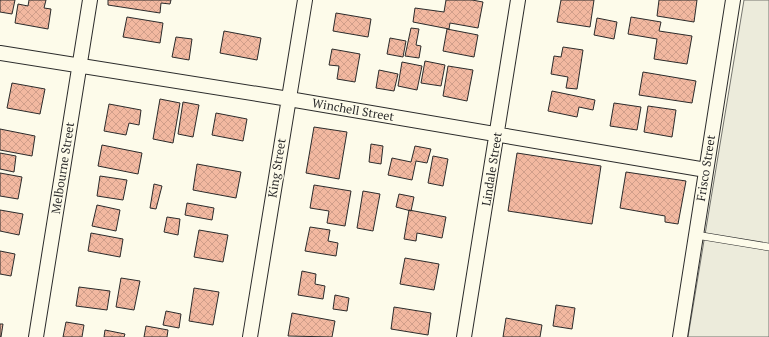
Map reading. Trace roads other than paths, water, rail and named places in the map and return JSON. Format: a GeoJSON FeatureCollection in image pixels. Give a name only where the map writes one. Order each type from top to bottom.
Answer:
{"type":"FeatureCollection","features":[{"type":"Feature","properties":{"kind":"street","name":"Melbourne Street"},"geometry":{"type":"LineString","coordinates":[[36,337],[90,0]]}},
{"type":"Feature","properties":{"kind":"street","name":"King Street"},"geometry":{"type":"LineString","coordinates":[[250,337],[305,0]]}},
{"type":"Feature","properties":{"kind":"street","name":"Lindale Street"},"geometry":{"type":"LineString","coordinates":[[464,337],[518,0]]}},
{"type":"Feature","properties":{"kind":"street","name":"Frisco Street"},"geometry":{"type":"LineString","coordinates":[[680,337],[733,0]]}},
{"type":"Feature","properties":{"kind":"street","name":"Winchell Street"},"geometry":{"type":"LineString","coordinates":[[0,53],[288,99],[706,170]]}},
{"type":"Feature","properties":{"kind":"lane"},"geometry":{"type":"LineString","coordinates":[[696,235],[769,247]]}}]}
